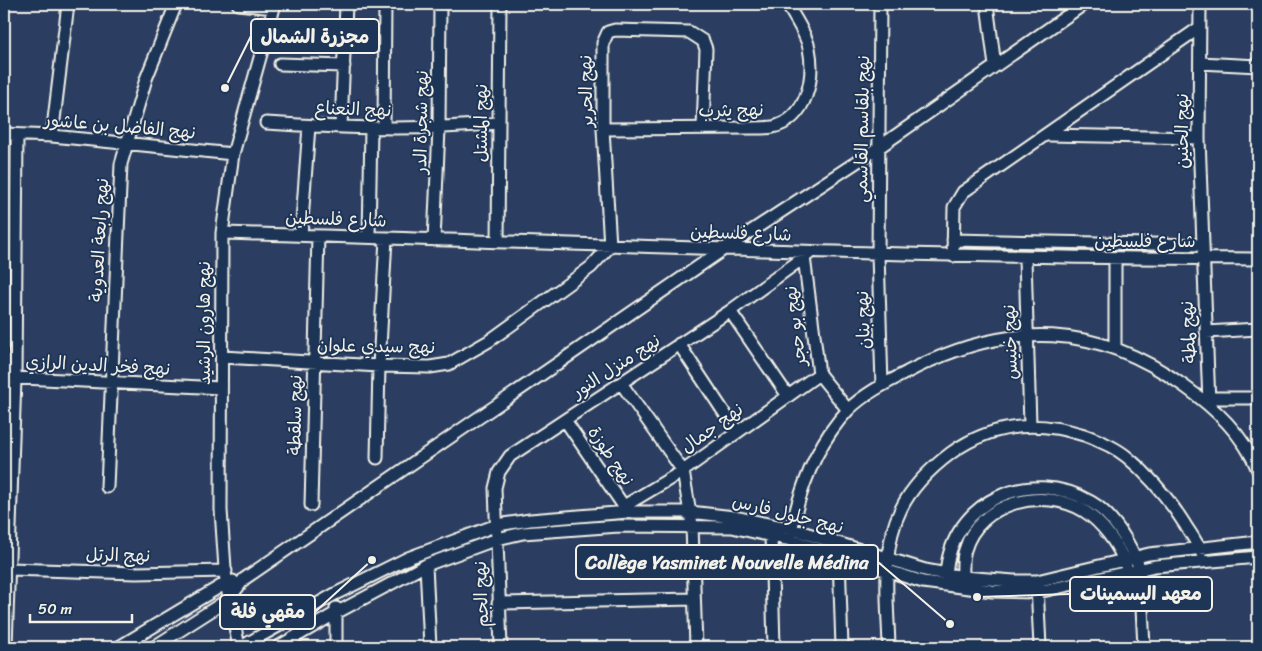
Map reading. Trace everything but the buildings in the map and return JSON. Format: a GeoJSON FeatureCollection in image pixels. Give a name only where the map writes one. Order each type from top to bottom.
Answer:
{"type":"FeatureCollection","features":[{"type":"Feature","properties":{"kind":"street"},"geometry":{"type":"LineString","coordinates":[[52,136],[68,4]]}},
{"type":"Feature","properties":{"kind":"street","name":"نهج رابعة العدوية"},"geometry":{"type":"LineString","coordinates":[[107,488],[118,184],[126,144],[149,71],[176,4]]}},
{"type":"Feature","properties":{"kind":"street"},"geometry":{"type":"LineString","coordinates":[[238,4],[274,6]]}},
{"type":"Feature","properties":{"kind":"street"},"geometry":{"type":"LineString","coordinates":[[341,127],[346,4]]}},
{"type":"Feature","properties":{"kind":"street"},"geometry":{"type":"LineString","coordinates":[[384,128],[385,4]]}},
{"type":"Feature","properties":{"kind":"street","name":"نهج شجرة الدر"},"geometry":{"type":"LineString","coordinates":[[434,240],[439,129],[440,4]]}},
{"type":"Feature","properties":{"kind":"street","name":"نهج المشتل"},"geometry":{"type":"LineString","coordinates":[[498,242],[500,4]]}},
{"type":"Feature","properties":{"kind":"street","name":"نهج يثرب"},"geometry":{"type":"LineString","coordinates":[[603,129],[773,127],[788,120],[804,102],[812,74],[809,47],[787,4]]}},
{"type":"Feature","properties":{"kind":"street","name":"نهج بلقاسم القاسمي"},"geometry":{"type":"LineString","coordinates":[[878,254],[880,4]]}},
{"type":"Feature","properties":{"kind":"street"},"geometry":{"type":"LineString","coordinates":[[987,4],[995,66]]}},
{"type":"Feature","properties":{"kind":"street"},"geometry":{"type":"LineString","coordinates":[[154,647],[229,599],[244,579],[724,249],[878,148],[1084,4]]}},
{"type":"Feature","properties":{"kind":"street","name":"نهج الحنين"},"geometry":{"type":"LineString","coordinates":[[1200,4],[1199,138],[1202,259]]}},
{"type":"Feature","properties":{"kind":"street","name":"نهج هارون الرشيد"},"geometry":{"type":"LineString","coordinates":[[240,647],[226,577],[222,510],[222,233],[233,154],[274,6]]}},
{"type":"Feature","properties":{"kind":"street"},"geometry":{"type":"LineString","coordinates":[[953,256],[954,207],[963,192],[1048,135],[1199,28]]}},
{"type":"Feature","properties":{"kind":"street","name":"نهج الحرير"},"geometry":{"type":"LineString","coordinates":[[610,246],[603,129],[603,43],[608,32],[615,30],[689,32],[703,41],[706,49],[703,128]]}},
{"type":"Feature","properties":{"kind":"street"},"geometry":{"type":"LineString","coordinates":[[1200,63],[1258,66]]}},
{"type":"Feature","properties":{"kind":"street"},"geometry":{"type":"LineString","coordinates":[[280,64],[344,66]]}},
{"type":"Feature","properties":{"kind":"street","name":"نهج النعناع"},"geometry":{"type":"LineString","coordinates":[[266,122],[310,126],[439,129],[498,123]]}},
{"type":"Feature","properties":{"kind":"street"},"geometry":{"type":"LineString","coordinates":[[301,235],[310,126]]}},
{"type":"Feature","properties":{"kind":"street"},"geometry":{"type":"LineString","coordinates":[[369,236],[370,128]]}},
{"type":"Feature","properties":{"kind":"street","name":"نهج الفاضل بن عاشور"},"geometry":{"type":"LineString","coordinates":[[4,134],[52,136],[233,154]]}},
{"type":"Feature","properties":{"kind":"street"},"geometry":{"type":"LineString","coordinates":[[6,647],[10,569],[10,377],[18,134]]}},
{"type":"Feature","properties":{"kind":"street"},"geometry":{"type":"LineString","coordinates":[[1048,135],[1199,138]]}},
{"type":"Feature","properties":{"kind":"street","name":"شارع فلسطين"},"geometry":{"type":"LineString","coordinates":[[222,233],[369,236],[434,240],[724,249],[807,255],[878,254],[1025,258],[1258,259]]}},
{"type":"Feature","properties":{"kind":"street","name":"نهج سلقطة"},"geometry":{"type":"LineString","coordinates":[[311,505],[318,236]]}},
{"type":"Feature","properties":{"kind":"street"},"geometry":{"type":"LineString","coordinates":[[377,458],[379,366],[386,238]]}},
{"type":"Feature","properties":{"kind":"street"},"geometry":{"type":"LineString","coordinates":[[953,240],[1202,244]]}},
{"type":"Feature","properties":{"kind":"street","name":"نهج سيدي علوان"},"geometry":{"type":"LineString","coordinates":[[222,357],[379,366],[430,367],[449,364],[466,355],[591,267],[610,246]]}},
{"type":"Feature","properties":{"kind":"street","name":"نهج بنان"},"geometry":{"type":"LineString","coordinates":[[878,254],[882,384]]}},
{"type":"Feature","properties":{"kind":"street","name":"نهج منزل النور"},"geometry":{"type":"LineString","coordinates":[[497,538],[495,488],[499,472],[510,456],[730,311],[807,255]]}},
{"type":"Feature","properties":{"kind":"street","name":"نهج بو حجر"},"geometry":{"type":"LineString","coordinates":[[807,255],[819,374],[848,410]]}},
{"type":"Feature","properties":{"kind":"street","name":"نهج خنيس"},"geometry":{"type":"LineString","coordinates":[[1025,258],[1030,425]]}},
{"type":"Feature","properties":{"kind":"street"},"geometry":{"type":"LineString","coordinates":[[1115,258],[1115,348]]}},
{"type":"Feature","properties":{"kind":"street","name":"نهج لمطة"},"geometry":{"type":"LineString","coordinates":[[1202,259],[1209,401]]}},
{"type":"Feature","properties":{"kind":"street"},"geometry":{"type":"LineString","coordinates":[[730,311],[788,396]]}},
{"type":"Feature","properties":{"kind":"street"},"geometry":{"type":"LineString","coordinates":[[1206,332],[1258,329]]}},
{"type":"Feature","properties":{"kind":"street"},"geometry":{"type":"LineString","coordinates":[[791,534],[802,490],[810,469],[821,448],[848,410],[882,384],[936,358],[976,344],[1028,334],[1081,339],[1115,348],[1163,371],[1209,401],[1230,426],[1258,467]]}},
{"type":"Feature","properties":{"kind":"street"},"geometry":{"type":"LineString","coordinates":[[680,344],[737,432]]}},
{"type":"Feature","properties":{"kind":"street","name":"نهج جمال"},"geometry":{"type":"LineString","coordinates":[[626,509],[683,471],[819,374]]}},
{"type":"Feature","properties":{"kind":"street","name":"نهج فخر الدين الرازي"},"geometry":{"type":"LineString","coordinates":[[10,377],[111,384],[221,388]]}},
{"type":"Feature","properties":{"kind":"street"},"geometry":{"type":"LineString","coordinates":[[621,383],[683,471],[692,525],[696,647]]}},
{"type":"Feature","properties":{"kind":"street"},"geometry":{"type":"LineString","coordinates":[[1209,401],[1258,398]]}},
{"type":"Feature","properties":{"kind":"street","name":"نهج طوزة"},"geometry":{"type":"LineString","coordinates":[[565,420],[626,509]]}},
{"type":"Feature","properties":{"kind":"street"},"geometry":{"type":"LineString","coordinates":[[889,647],[887,559],[892,534],[900,510],[914,489],[934,466],[963,445],[993,431],[1030,425],[1062,428],[1098,440],[1126,456],[1153,481],[1173,505],[1199,548],[1204,561]]}},
{"type":"Feature","properties":{"kind":"street"},"geometry":{"type":"LineString","coordinates":[[946,574],[950,546],[971,516],[986,503],[1006,493],[1025,487],[1048,486],[1070,492],[1093,502],[1116,525],[1140,585],[1144,647]]}},
{"type":"Feature","properties":{"kind":"street"},"geometry":{"type":"LineString","coordinates":[[963,577],[964,550],[978,526],[1000,509],[1028,499],[1048,498],[1066,503],[1083,511],[1106,532],[1130,559]]}},
{"type":"Feature","properties":{"kind":"street","name":"نهج جلول فارس"},"geometry":{"type":"LineString","coordinates":[[240,647],[335,594],[408,558],[497,526],[626,509],[690,512],[734,517],[791,534],[946,574],[1038,587],[1130,559],[1199,548],[1258,542]]}},
{"type":"Feature","properties":{"kind":"street","name":"نهج جلول فارس"},"geometry":{"type":"LineString","coordinates":[[278,647],[336,613],[426,565],[497,538],[523,533],[568,529],[692,525],[732,527],[771,535],[791,534],[839,557],[887,572],[952,587],[992,592],[1038,587],[1204,561],[1258,557]]}},
{"type":"Feature","properties":{"kind":"street"},"geometry":{"type":"LineString","coordinates":[[771,535],[774,647]]}},
{"type":"Feature","properties":{"kind":"street","name":"نهج الجم"},"geometry":{"type":"LineString","coordinates":[[497,538],[498,603],[502,647]]}},
{"type":"Feature","properties":{"kind":"street"},"geometry":{"type":"LineString","coordinates":[[839,557],[842,647]]}},
{"type":"Feature","properties":{"kind":"street"},"geometry":{"type":"LineString","coordinates":[[426,565],[430,647]]}},
{"type":"Feature","properties":{"kind":"street","name":"نهج الرتل"},"geometry":{"type":"LineString","coordinates":[[10,569],[226,577]]}},
{"type":"Feature","properties":{"kind":"street"},"geometry":{"type":"LineString","coordinates":[[119,647],[226,577],[244,579]]}},
{"type":"Feature","properties":{"kind":"street"},"geometry":{"type":"LineString","coordinates":[[1038,587],[1040,647]]}},
{"type":"Feature","properties":{"kind":"street"},"geometry":{"type":"LineString","coordinates":[[335,594],[336,647]]}},
{"type":"Feature","properties":{"kind":"street"},"geometry":{"type":"LineString","coordinates":[[498,603],[694,599]]}},
{"type":"Feature","properties":{"kind":"place","name":"مجزرة الشمال"},"geometry":{"type":"Point","coordinates":[225,88]}},
{"type":"Feature","properties":{"kind":"place","name":"مقهي فلة"},"geometry":{"type":"Point","coordinates":[372,560]}},
{"type":"Feature","properties":{"kind":"place","name":"معهد اليسمينات"},"geometry":{"type":"Point","coordinates":[977,597]}},
{"type":"Feature","properties":{"kind":"place","name":"Collège Yasminet Nouvelle Médina"},"geometry":{"type":"Point","coordinates":[950,624]}}]}
